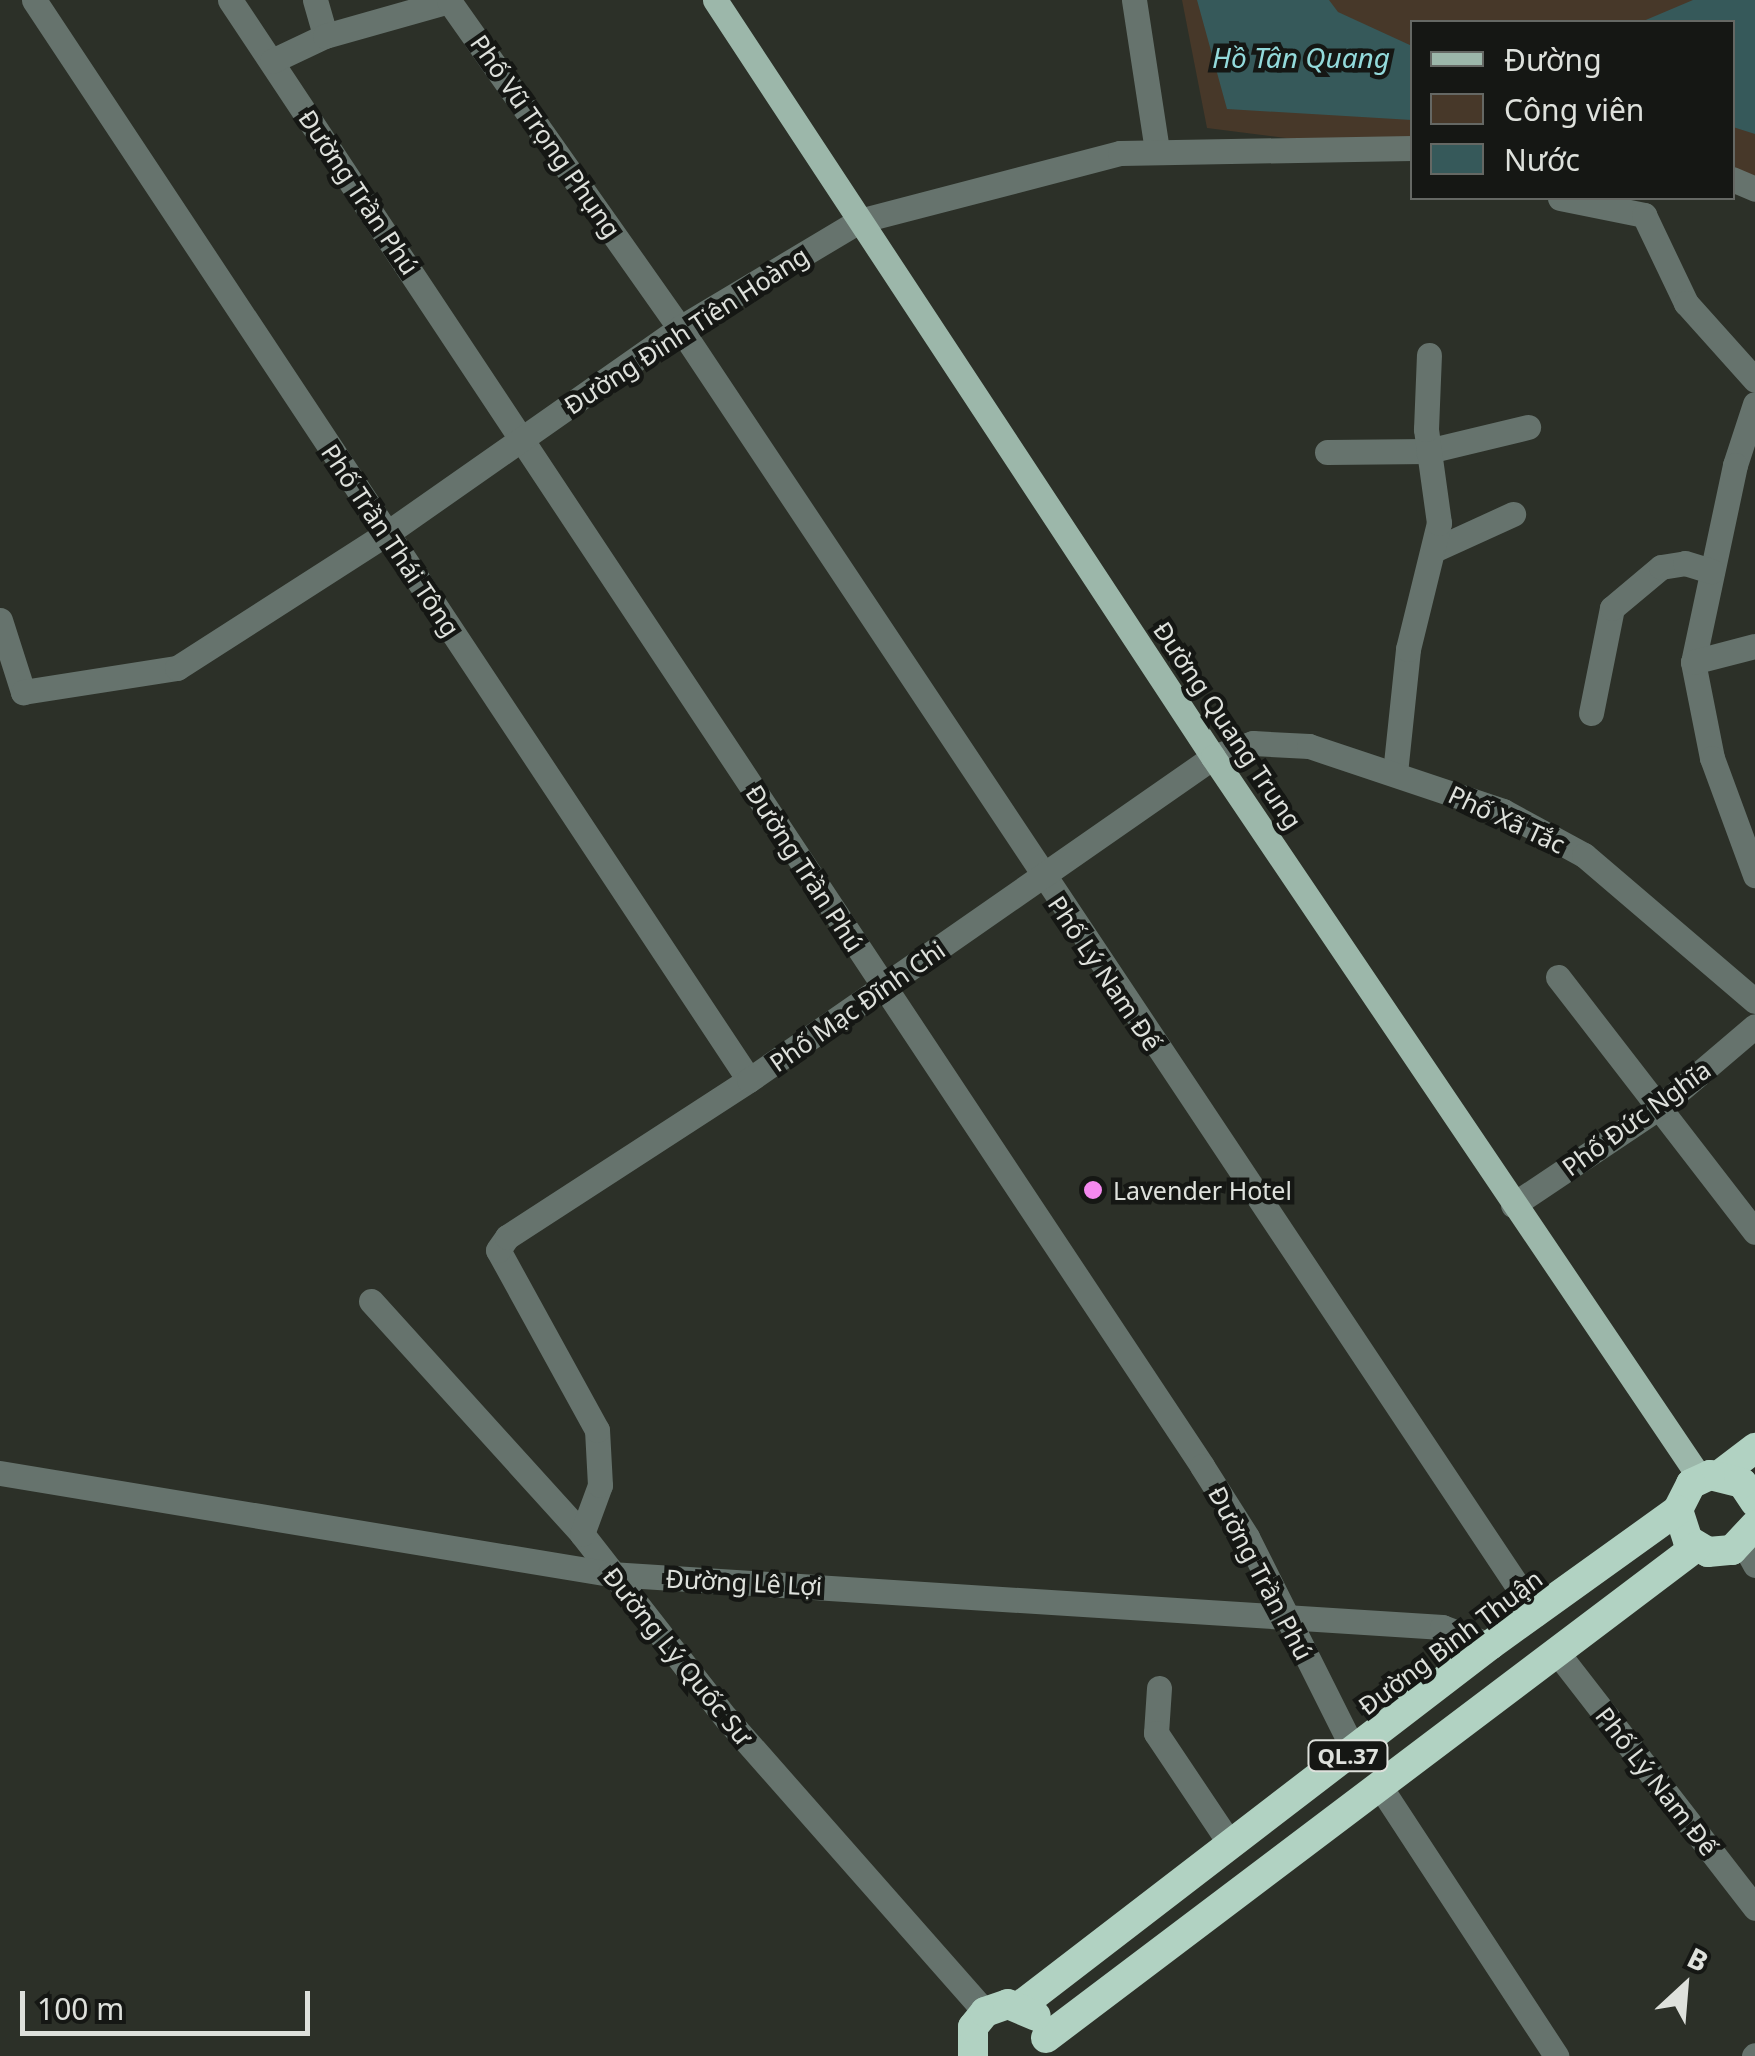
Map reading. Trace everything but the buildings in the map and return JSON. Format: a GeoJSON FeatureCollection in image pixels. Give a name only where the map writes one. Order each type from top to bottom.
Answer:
{"type":"FeatureCollection","features":[{"type":"Feature","properties":{"kind":"highway"},"geometry":{"type":"LineString","coordinates":[[1710,1476],[1755,1448]]}},
{"type":"Feature","properties":{"kind":"highway","name":"Đường Bình Thuận"},"geometry":{"type":"LineString","coordinates":[[1020,2006],[1490,1645],[1678,1510],[1684,1492],[1710,1476]]}},
{"type":"Feature","properties":{"kind":"highway"},"geometry":{"type":"LineString","coordinates":[[1710,1476],[1742,1483],[1755,1502]]}},
{"type":"Feature","properties":{"kind":"highway"},"geometry":{"type":"LineString","coordinates":[[1678,1510],[1682,1531],[1696,1547],[1720,1553],[1751,1544]]}},
{"type":"Feature","properties":{"kind":"highway","name":"QL.37"},"geometry":{"type":"LineString","coordinates":[[1044,2047],[1379,1785],[1559,1655],[1696,1547]]}},
{"type":"Feature","properties":{"kind":"highway"},"geometry":{"type":"LineString","coordinates":[[969,2040],[1020,2006],[1038,2018],[1044,2047]]}},
{"type":"Feature","properties":{"kind":"main road","name":"Đường Quang Trung"},"geometry":{"type":"LineString","coordinates":[[714,0],[1513,1205],[1710,1476]]}},
{"type":"Feature","properties":{"kind":"street","name":"Phố Trần Thái Tông"},"geometry":{"type":"LineString","coordinates":[[34,0],[750,1080]]}},
{"type":"Feature","properties":{"kind":"street","name":"Đường Trần Phú"},"geometry":{"type":"LineString","coordinates":[[230,0],[1202,1466],[1286,1615],[1354,1751]]}},
{"type":"Feature","properties":{"kind":"street"},"geometry":{"type":"LineString","coordinates":[[315,0],[325,36]]}},
{"type":"Feature","properties":{"kind":"street"},"geometry":{"type":"LineString","coordinates":[[1134,0],[1156,151]]}},
{"type":"Feature","properties":{"kind":"street","name":"Phố Vũ Trọng Phụng"},"geometry":{"type":"LineString","coordinates":[[272,61],[325,36],[450,1],[680,328]]}},
{"type":"Feature","properties":{"kind":"street","name":"Đường Đinh Tiên Hoàng"},"geometry":{"type":"LineString","coordinates":[[0,620],[23,692],[177,668],[386,534],[680,328],[859,220],[1002,178],[1156,151],[1410,148]]}},
{"type":"Feature","properties":{"kind":"street"},"geometry":{"type":"LineString","coordinates":[[1570,200],[1644,215],[1686,303],[1755,380]]}},
{"type":"Feature","properties":{"kind":"street","name":"Phố Lý Nam Đế"},"geometry":{"type":"LineString","coordinates":[[680,328],[1041,878],[1536,1614]]}},
{"type":"Feature","properties":{"kind":"street"},"geometry":{"type":"LineString","coordinates":[[1395,773],[1408,649],[1434,550],[1440,507],[1428,450],[1429,355]]}},
{"type":"Feature","properties":{"kind":"street"},"geometry":{"type":"LineString","coordinates":[[1755,404],[1693,662],[1712,758],[1755,875]]}},
{"type":"Feature","properties":{"kind":"street"},"geometry":{"type":"LineString","coordinates":[[1327,452],[1428,450],[1528,427]]}},
{"type":"Feature","properties":{"kind":"street"},"geometry":{"type":"LineString","coordinates":[[1434,550],[1513,514]]}},
{"type":"Feature","properties":{"kind":"street"},"geometry":{"type":"LineString","coordinates":[[1590,714],[1612,608],[1661,567],[1675,562],[1712,571]]}},
{"type":"Feature","properties":{"kind":"street"},"geometry":{"type":"LineString","coordinates":[[1693,662],[1755,646]]}},
{"type":"Feature","properties":{"kind":"street","name":"Phố Xã Tắc"},"geometry":{"type":"LineString","coordinates":[[1213,757],[1253,743],[1285,743],[1395,773],[1503,811],[1584,855],[1755,1001]]}},
{"type":"Feature","properties":{"kind":"street","name":"Phố Mạc Đĩnh Chi"},"geometry":{"type":"LineString","coordinates":[[582,1534],[600,1485],[597,1430],[498,1250],[571,1194],[750,1080],[1213,757]]}},
{"type":"Feature","properties":{"kind":"street"},"geometry":{"type":"LineString","coordinates":[[1558,977],[1755,1232]]}},
{"type":"Feature","properties":{"kind":"street","name":"Phố Đức Nghĩa"},"geometry":{"type":"LineString","coordinates":[[1513,1205],[1661,1106],[1755,1026]]}},
{"type":"Feature","properties":{"kind":"street","name":"Đường Lý Quốc Sư"},"geometry":{"type":"LineString","coordinates":[[371,1301],[582,1534],[969,2040]]}},
{"type":"Feature","properties":{"kind":"street","name":"Đường Lê Lợi"},"geometry":{"type":"LineString","coordinates":[[0,1473],[610,1574],[1286,1615],[1462,1630],[1490,1645]]}},
{"type":"Feature","properties":{"kind":"street","name":"Phố Lý Nam Đế"},"geometry":{"type":"LineString","coordinates":[[1559,1655],[1755,1908]]}},
{"type":"Feature","properties":{"kind":"street"},"geometry":{"type":"LineString","coordinates":[[1159,1688],[1156,1733],[1231,1845]]}},
{"type":"Feature","properties":{"kind":"street"},"geometry":{"type":"LineString","coordinates":[[1379,1785],[1556,2056]]}},
{"type":"Feature","properties":{"kind":"green space"},"geometry":{"type":"Polygon","coordinates":[[[1182,0],[1755,0],[1755,197],[1735,194],[1735,20],[1410,20],[1410,154],[1207,128],[1182,0]]]}},
{"type":"Feature","properties":{"kind":"water","name":"Hồ Tân Quang"},"geometry":{"type":"Polygon","coordinates":[[[1197,0],[1329,0],[1338,12],[1410,45],[1410,120],[1227,109],[1197,0]]]}},
{"type":"Feature","properties":{"kind":"water"},"geometry":{"type":"Polygon","coordinates":[[[1693,0],[1755,0],[1755,134],[1735,128],[1735,20],[1646,20],[1693,0]]]}},
{"type":"Feature","properties":{"kind":"place","name":"Lavender Hotel"},"geometry":{"type":"Point","coordinates":[1093,1190]}}]}
